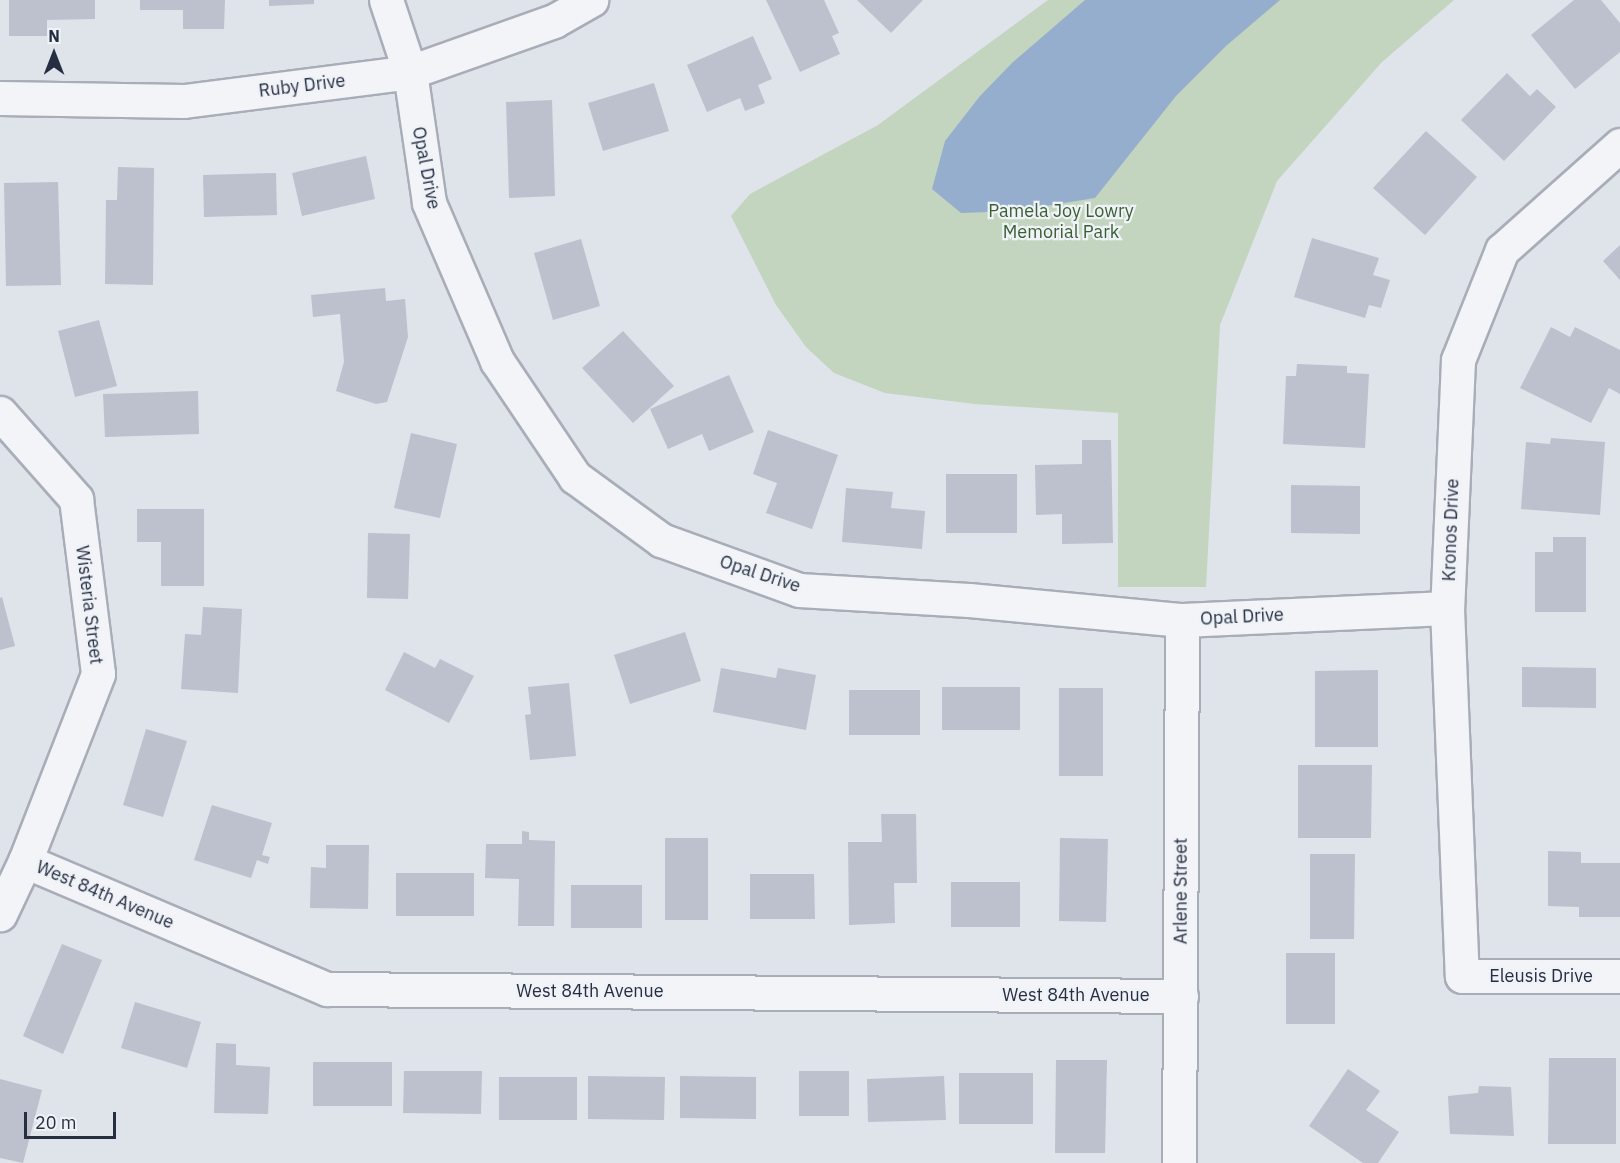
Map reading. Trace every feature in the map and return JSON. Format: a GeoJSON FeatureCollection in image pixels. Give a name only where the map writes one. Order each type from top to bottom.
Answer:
{"type":"FeatureCollection","features":[{"type":"Feature","properties":{"kind":"street","name":"Opal Drive"},"geometry":{"type":"LineString","coordinates":[[386,0],[410,72],[429,203],[497,361],[575,477],[661,540],[799,590],[969,600],[1182,620],[1447,608]]}},
{"type":"Feature","properties":{"kind":"street","name":"Ruby Drive"},"geometry":{"type":"LineString","coordinates":[[0,98],[184,101],[410,72],[554,21],[591,0]]}},
{"type":"Feature","properties":{"kind":"street","name":"Kronos Drive"},"geometry":{"type":"LineString","coordinates":[[1462,976],[1447,608],[1458,360],[1502,250],[1620,145]]}},
{"type":"Feature","properties":{"kind":"street","name":"Wisteria Street"},"geometry":{"type":"LineString","coordinates":[[0,413],[76,499],[98,674],[26,861],[0,914]]}},
{"type":"Feature","properties":{"kind":"street","name":"Arlene Street"},"geometry":{"type":"LineString","coordinates":[[1179,1163],[1182,620]]}},
{"type":"Feature","properties":{"kind":"street","name":"West 84th Avenue"},"geometry":{"type":"LineString","coordinates":[[26,861],[327,989],[1181,996]]}},
{"type":"Feature","properties":{"kind":"street","name":"Eleusis Drive"},"geometry":{"type":"LineString","coordinates":[[1462,976],[1620,976]]}},
{"type":"Feature","properties":{"kind":"green space","name":"Pamela Joy Lowry Memorial Park"},"geometry":{"type":"Polygon","coordinates":[[[1048,0],[1454,0],[1382,62],[1277,181],[1220,325],[1206,587],[1118,587],[1118,413],[975,404],[885,393],[834,373],[806,347],[776,305],[731,216],[750,194],[878,125],[1048,0]]]}},
{"type":"Feature","properties":{"kind":"water"},"geometry":{"type":"Polygon","coordinates":[[[1085,0],[1280,0],[1226,46],[1176,96],[1095,198],[1015,211],[961,213],[932,189],[945,141],[980,96],[1013,62],[1085,0]]]}},
{"type":"Feature","properties":{"kind":"building"},"geometry":{"type":"Polygon","coordinates":[[[9,0],[95,0],[95,19],[47,20],[47,36],[9,36],[9,0]]]}},
{"type":"Feature","properties":{"kind":"building"},"geometry":{"type":"Polygon","coordinates":[[[140,0],[225,0],[224,29],[183,29],[183,10],[140,10],[140,0]]]}},
{"type":"Feature","properties":{"kind":"building"},"geometry":{"type":"Polygon","coordinates":[[[269,0],[314,0],[314,4],[269,6],[269,0]]]}},
{"type":"Feature","properties":{"kind":"building"},"geometry":{"type":"Polygon","coordinates":[[[766,0],[824,0],[839,33],[832,36],[840,54],[800,72],[766,0]]]}},
{"type":"Feature","properties":{"kind":"building"},"geometry":{"type":"Polygon","coordinates":[[[857,0],[923,0],[891,33],[857,0]]]}},
{"type":"Feature","properties":{"kind":"building"},"geometry":{"type":"Polygon","coordinates":[[[1574,0],[1601,0],[1620,23],[1620,52],[1575,89],[1531,35],[1574,0]]]}},
{"type":"Feature","properties":{"kind":"building"},"geometry":{"type":"Polygon","coordinates":[[[753,36],[772,79],[758,85],[765,103],[745,111],[740,98],[707,112],[687,65],[753,36]]]}},
{"type":"Feature","properties":{"kind":"building"},"geometry":{"type":"Polygon","coordinates":[[[1507,73],[1530,96],[1537,89],[1556,107],[1504,161],[1461,120],[1507,73]]]}},
{"type":"Feature","properties":{"kind":"building"},"geometry":{"type":"Polygon","coordinates":[[[654,83],[669,131],[603,151],[588,103],[654,83]]]}},
{"type":"Feature","properties":{"kind":"building"},"geometry":{"type":"Polygon","coordinates":[[[552,100],[555,196],[509,198],[506,102],[552,100]]]}},
{"type":"Feature","properties":{"kind":"building"},"geometry":{"type":"Polygon","coordinates":[[[1426,131],[1477,177],[1425,235],[1373,188],[1426,131]]]}},
{"type":"Feature","properties":{"kind":"building"},"geometry":{"type":"Polygon","coordinates":[[[366,156],[375,199],[302,216],[292,173],[366,156]]]}},
{"type":"Feature","properties":{"kind":"building"},"geometry":{"type":"Polygon","coordinates":[[[118,167],[154,168],[153,285],[105,284],[106,200],[117,200],[118,167]]]}},
{"type":"Feature","properties":{"kind":"building"},"geometry":{"type":"Polygon","coordinates":[[[276,173],[277,215],[204,217],[203,175],[276,173]]]}},
{"type":"Feature","properties":{"kind":"building"},"geometry":{"type":"Polygon","coordinates":[[[58,182],[61,285],[6,286],[4,183],[58,182]]]}},
{"type":"Feature","properties":{"kind":"building"},"geometry":{"type":"Polygon","coordinates":[[[1312,238],[1379,258],[1373,275],[1390,280],[1381,308],[1369,305],[1365,318],[1294,297],[1312,238]]]}},
{"type":"Feature","properties":{"kind":"building"},"geometry":{"type":"Polygon","coordinates":[[[581,239],[600,306],[553,320],[534,253],[581,239]]]}},
{"type":"Feature","properties":{"kind":"building"},"geometry":{"type":"Polygon","coordinates":[[[1620,245],[1620,280],[1603,261],[1620,245]]]}},
{"type":"Feature","properties":{"kind":"building"},"geometry":{"type":"Polygon","coordinates":[[[385,288],[386,301],[405,299],[408,337],[387,402],[376,404],[336,391],[344,362],[340,314],[313,317],[311,295],[385,288]]]}},
{"type":"Feature","properties":{"kind":"building"},"geometry":{"type":"Polygon","coordinates":[[[99,320],[117,386],[75,397],[58,331],[99,320]]]}},
{"type":"Feature","properties":{"kind":"building"},"geometry":{"type":"Polygon","coordinates":[[[1551,327],[1570,337],[1575,327],[1620,350],[1620,394],[1609,388],[1591,423],[1520,388],[1551,327]]]}},
{"type":"Feature","properties":{"kind":"building"},"geometry":{"type":"Polygon","coordinates":[[[623,331],[674,386],[633,423],[582,368],[623,331]]]}},
{"type":"Feature","properties":{"kind":"building"},"geometry":{"type":"Polygon","coordinates":[[[1297,364],[1347,366],[1347,373],[1369,374],[1365,448],[1283,444],[1286,376],[1296,376],[1297,364]]]}},
{"type":"Feature","properties":{"kind":"building"},"geometry":{"type":"Polygon","coordinates":[[[729,375],[754,432],[709,451],[702,434],[668,449],[650,409],[729,375]]]}},
{"type":"Feature","properties":{"kind":"building"},"geometry":{"type":"Polygon","coordinates":[[[198,391],[199,434],[105,437],[103,394],[198,391]]]}},
{"type":"Feature","properties":{"kind":"building"},"geometry":{"type":"Polygon","coordinates":[[[768,430],[838,455],[812,529],[766,513],[777,483],[753,474],[768,430]]]}},
{"type":"Feature","properties":{"kind":"building"},"geometry":{"type":"Polygon","coordinates":[[[411,433],[457,444],[440,518],[394,508],[411,433]]]}},
{"type":"Feature","properties":{"kind":"building"},"geometry":{"type":"Polygon","coordinates":[[[1551,438],[1605,442],[1600,515],[1521,509],[1526,442],[1550,444],[1551,438]]]}},
{"type":"Feature","properties":{"kind":"building"},"geometry":{"type":"Polygon","coordinates":[[[1082,440],[1111,440],[1113,543],[1062,544],[1062,514],[1036,515],[1035,465],[1082,464],[1082,440]]]}},
{"type":"Feature","properties":{"kind":"building"},"geometry":{"type":"Polygon","coordinates":[[[946,474],[1017,474],[1017,533],[946,533],[946,474]]]}},
{"type":"Feature","properties":{"kind":"building"},"geometry":{"type":"Polygon","coordinates":[[[1291,485],[1360,486],[1360,534],[1291,533],[1291,485]]]}},
{"type":"Feature","properties":{"kind":"building"},"geometry":{"type":"Polygon","coordinates":[[[846,488],[893,492],[891,508],[925,511],[922,549],[842,542],[846,488]]]}},
{"type":"Feature","properties":{"kind":"building"},"geometry":{"type":"Polygon","coordinates":[[[137,509],[204,509],[204,586],[161,586],[161,542],[137,542],[137,509]]]}},
{"type":"Feature","properties":{"kind":"building"},"geometry":{"type":"Polygon","coordinates":[[[368,533],[410,534],[408,599],[367,598],[368,533]]]}},
{"type":"Feature","properties":{"kind":"building"},"geometry":{"type":"Polygon","coordinates":[[[1553,537],[1586,537],[1586,612],[1535,612],[1535,552],[1553,552],[1553,537]]]}},
{"type":"Feature","properties":{"kind":"building"},"geometry":{"type":"Polygon","coordinates":[[[2,597],[15,646],[0,650],[0,598],[2,597]]]}},
{"type":"Feature","properties":{"kind":"building"},"geometry":{"type":"Polygon","coordinates":[[[203,607],[242,609],[238,693],[181,689],[185,634],[201,635],[203,607]]]}},
{"type":"Feature","properties":{"kind":"building"},"geometry":{"type":"Polygon","coordinates":[[[685,632],[701,681],[630,704],[614,655],[685,632]]]}},
{"type":"Feature","properties":{"kind":"building"},"geometry":{"type":"Polygon","coordinates":[[[404,652],[435,668],[440,659],[474,676],[449,723],[385,690],[404,652]]]}},
{"type":"Feature","properties":{"kind":"building"},"geometry":{"type":"Polygon","coordinates":[[[1522,667],[1596,668],[1596,708],[1522,707],[1522,667]]]}},
{"type":"Feature","properties":{"kind":"building"},"geometry":{"type":"Polygon","coordinates":[[[721,668],[776,678],[778,668],[816,675],[806,730],[713,712],[721,668]]]}},
{"type":"Feature","properties":{"kind":"building"},"geometry":{"type":"Polygon","coordinates":[[[1378,670],[1378,747],[1315,747],[1315,671],[1378,670]]]}},
{"type":"Feature","properties":{"kind":"building"},"geometry":{"type":"Polygon","coordinates":[[[569,683],[576,756],[530,760],[525,715],[531,714],[528,687],[569,683]]]}},
{"type":"Feature","properties":{"kind":"building"},"geometry":{"type":"Polygon","coordinates":[[[942,687],[1020,687],[1020,730],[942,730],[942,687]]]}},
{"type":"Feature","properties":{"kind":"building"},"geometry":{"type":"Polygon","coordinates":[[[1059,688],[1103,688],[1103,776],[1059,776],[1059,688]]]}},
{"type":"Feature","properties":{"kind":"building"},"geometry":{"type":"Polygon","coordinates":[[[849,690],[920,690],[920,735],[849,735],[849,690]]]}},
{"type":"Feature","properties":{"kind":"building"},"geometry":{"type":"Polygon","coordinates":[[[146,729],[187,741],[163,817],[123,805],[146,729]]]}},
{"type":"Feature","properties":{"kind":"building"},"geometry":{"type":"Polygon","coordinates":[[[1298,765],[1372,765],[1371,838],[1298,838],[1298,765]]]}},
{"type":"Feature","properties":{"kind":"building"},"geometry":{"type":"Polygon","coordinates":[[[212,805],[272,823],[262,855],[270,857],[268,864],[257,860],[251,878],[194,860],[212,805]]]}},
{"type":"Feature","properties":{"kind":"building"},"geometry":{"type":"Polygon","coordinates":[[[881,814],[916,814],[917,883],[894,883],[895,923],[849,925],[848,842],[882,842],[881,814]]]}},
{"type":"Feature","properties":{"kind":"building"},"geometry":{"type":"Polygon","coordinates":[[[522,831],[529,832],[529,840],[555,841],[554,926],[518,926],[519,879],[485,878],[486,844],[522,844],[522,831]]]}},
{"type":"Feature","properties":{"kind":"building"},"geometry":{"type":"Polygon","coordinates":[[[665,838],[708,838],[708,920],[665,920],[665,838]]]}},
{"type":"Feature","properties":{"kind":"building"},"geometry":{"type":"Polygon","coordinates":[[[1060,838],[1108,839],[1106,922],[1059,921],[1060,838]]]}},
{"type":"Feature","properties":{"kind":"building"},"geometry":{"type":"Polygon","coordinates":[[[326,845],[369,845],[368,909],[310,908],[311,867],[326,868],[326,845]]]}},
{"type":"Feature","properties":{"kind":"building"},"geometry":{"type":"Polygon","coordinates":[[[1548,851],[1581,852],[1581,863],[1620,863],[1620,917],[1579,917],[1579,907],[1548,906],[1548,851]]]}},
{"type":"Feature","properties":{"kind":"building"},"geometry":{"type":"Polygon","coordinates":[[[1310,854],[1355,854],[1354,939],[1310,939],[1310,854]]]}},
{"type":"Feature","properties":{"kind":"building"},"geometry":{"type":"Polygon","coordinates":[[[396,873],[474,873],[474,916],[396,916],[396,873]]]}},
{"type":"Feature","properties":{"kind":"building"},"geometry":{"type":"Polygon","coordinates":[[[750,874],[814,874],[815,919],[750,919],[750,874]]]}},
{"type":"Feature","properties":{"kind":"building"},"geometry":{"type":"Polygon","coordinates":[[[951,882],[1020,882],[1020,927],[951,927],[951,882]]]}},
{"type":"Feature","properties":{"kind":"building"},"geometry":{"type":"Polygon","coordinates":[[[571,885],[642,885],[642,928],[571,928],[571,885]]]}},
{"type":"Feature","properties":{"kind":"building"},"geometry":{"type":"Polygon","coordinates":[[[62,944],[102,960],[63,1054],[23,1036],[62,944]]]}},
{"type":"Feature","properties":{"kind":"building"},"geometry":{"type":"Polygon","coordinates":[[[1286,953],[1335,953],[1335,1024],[1286,1024],[1286,953]]]}},
{"type":"Feature","properties":{"kind":"building"},"geometry":{"type":"Polygon","coordinates":[[[135,1002],[201,1022],[187,1068],[121,1048],[135,1002]]]}},
{"type":"Feature","properties":{"kind":"building"},"geometry":{"type":"Polygon","coordinates":[[[216,1043],[236,1044],[236,1065],[270,1067],[268,1114],[214,1113],[216,1043]]]}},
{"type":"Feature","properties":{"kind":"building"},"geometry":{"type":"Polygon","coordinates":[[[1549,1058],[1616,1058],[1616,1144],[1548,1144],[1549,1058]]]}},
{"type":"Feature","properties":{"kind":"building"},"geometry":{"type":"Polygon","coordinates":[[[1056,1060],[1107,1060],[1105,1153],[1055,1153],[1056,1060]]]}},
{"type":"Feature","properties":{"kind":"building"},"geometry":{"type":"Polygon","coordinates":[[[313,1062],[392,1062],[392,1106],[313,1106],[313,1062]]]}},
{"type":"Feature","properties":{"kind":"building"},"geometry":{"type":"Polygon","coordinates":[[[1348,1069],[1380,1091],[1366,1110],[1399,1132],[1378,1163],[1363,1163],[1309,1126],[1348,1069]]]}},
{"type":"Feature","properties":{"kind":"building"},"geometry":{"type":"Polygon","coordinates":[[[404,1071],[482,1071],[481,1114],[403,1113],[404,1071]]]}},
{"type":"Feature","properties":{"kind":"building"},"geometry":{"type":"Polygon","coordinates":[[[799,1071],[849,1071],[849,1116],[799,1116],[799,1071]]]}},
{"type":"Feature","properties":{"kind":"building"},"geometry":{"type":"Polygon","coordinates":[[[959,1073],[1033,1073],[1033,1124],[959,1124],[959,1073]]]}},
{"type":"Feature","properties":{"kind":"building"},"geometry":{"type":"Polygon","coordinates":[[[588,1076],[665,1077],[664,1120],[588,1119],[588,1076]]]}},
{"type":"Feature","properties":{"kind":"building"},"geometry":{"type":"Polygon","coordinates":[[[680,1076],[756,1077],[756,1119],[680,1118],[680,1076]]]}},
{"type":"Feature","properties":{"kind":"building"},"geometry":{"type":"Polygon","coordinates":[[[944,1076],[946,1120],[868,1122],[867,1079],[944,1076]]]}},
{"type":"Feature","properties":{"kind":"building"},"geometry":{"type":"Polygon","coordinates":[[[499,1077],[577,1077],[577,1120],[499,1120],[499,1077]]]}},
{"type":"Feature","properties":{"kind":"building"},"geometry":{"type":"Polygon","coordinates":[[[0,1079],[42,1090],[23,1163],[0,1158],[0,1079]]]}},
{"type":"Feature","properties":{"kind":"building"},"geometry":{"type":"Polygon","coordinates":[[[1479,1086],[1511,1087],[1514,1136],[1450,1134],[1448,1096],[1478,1093],[1479,1086]]]}}]}
